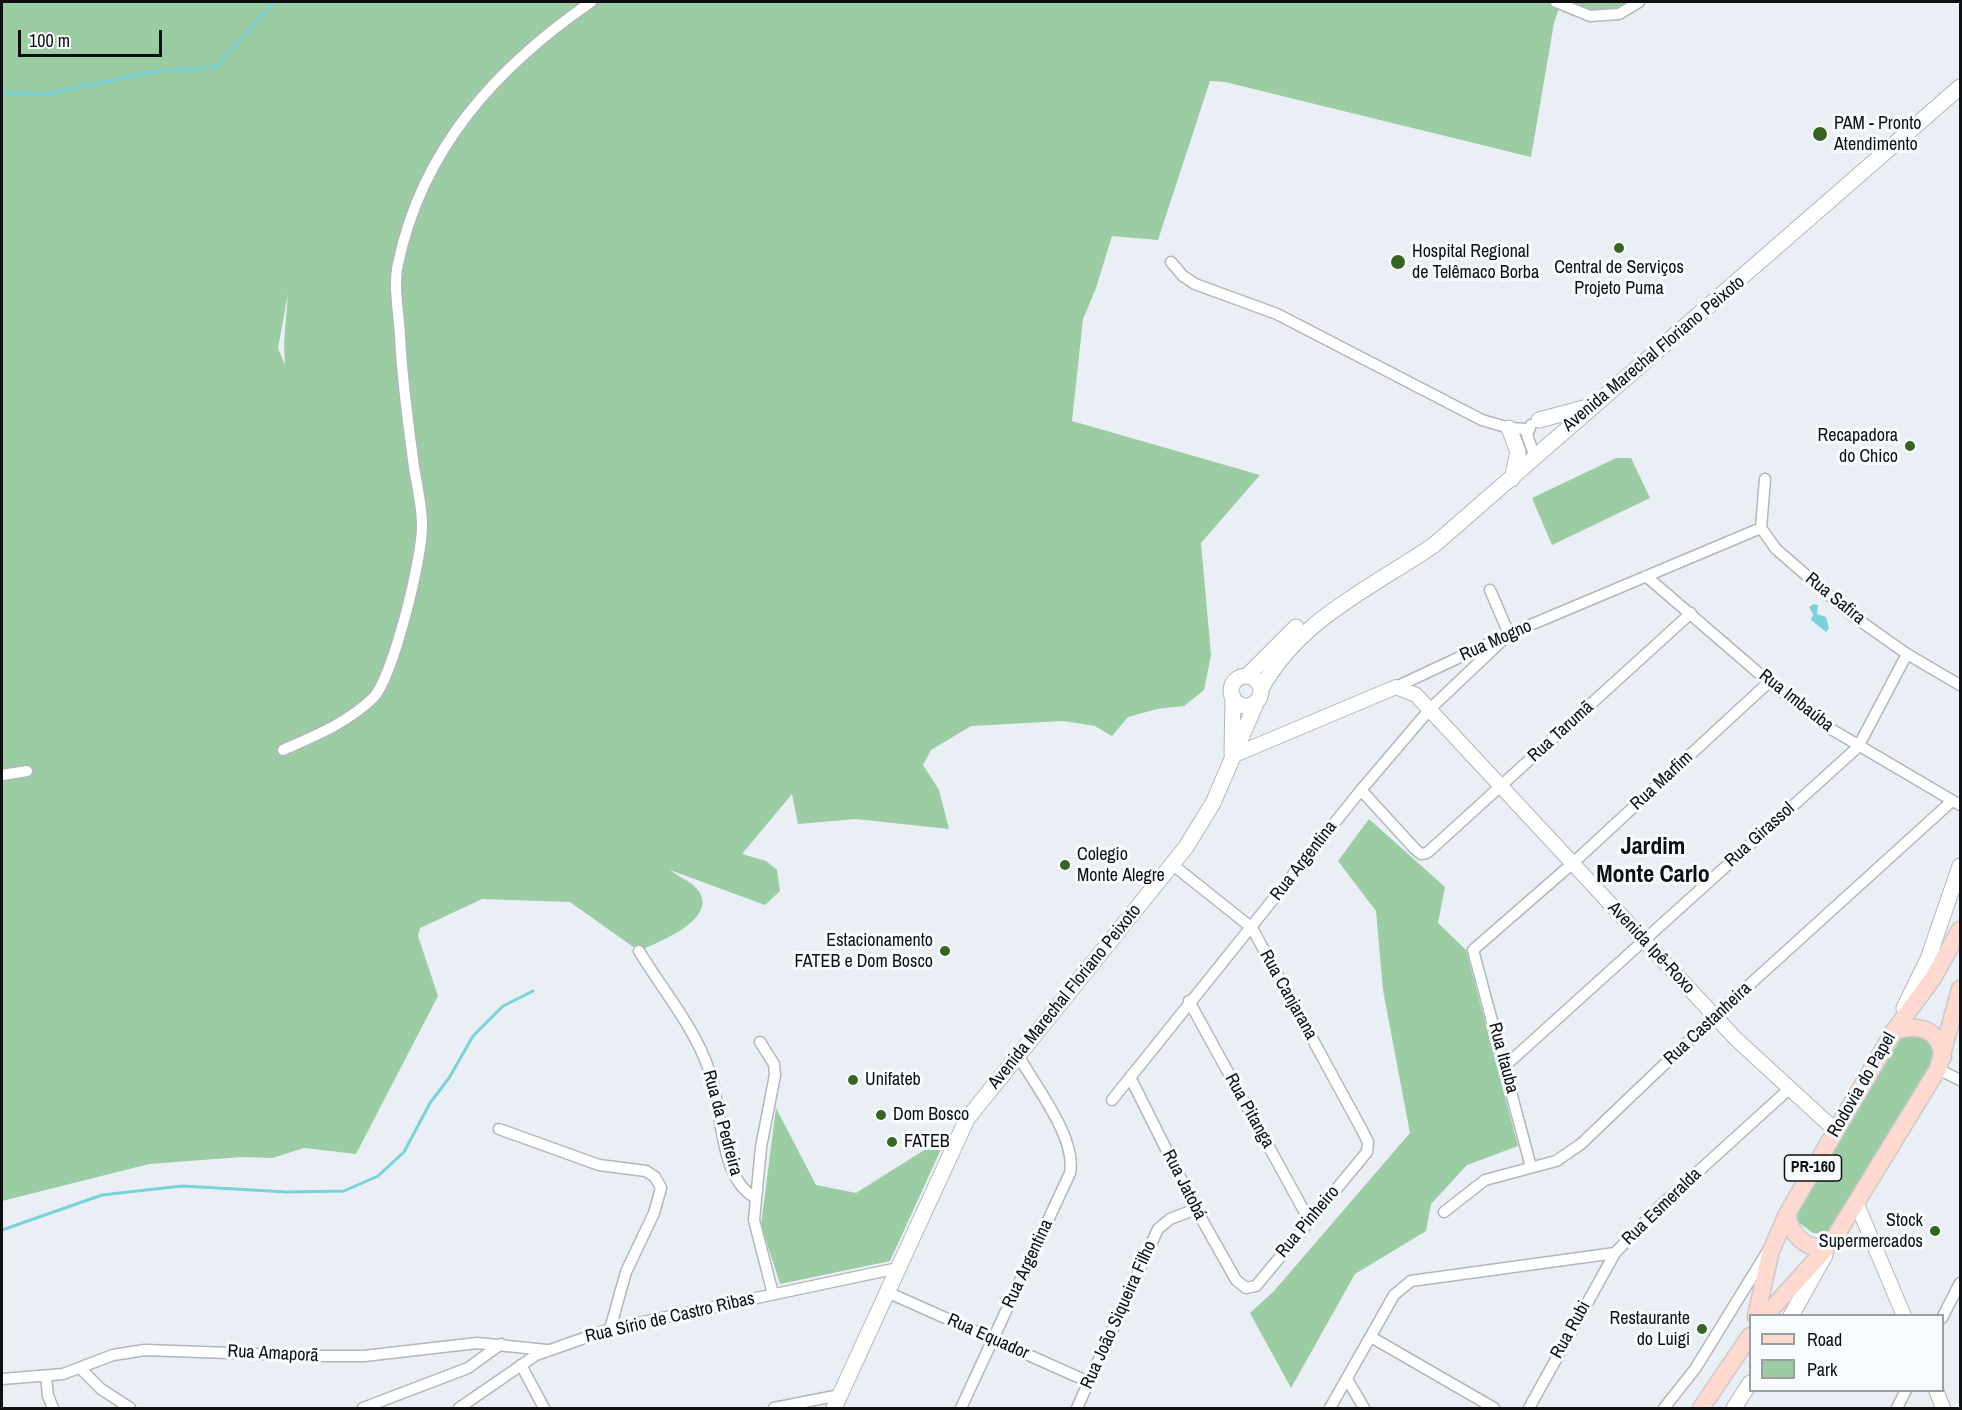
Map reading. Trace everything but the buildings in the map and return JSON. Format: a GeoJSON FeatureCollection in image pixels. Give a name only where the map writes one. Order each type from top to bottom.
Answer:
{"type":"FeatureCollection","features":[{"type":"Feature","properties":{"kind":"main road","name":"Avenida Marechal Floriano Peixoto"},"geometry":{"type":"LineString","coordinates":[[837,1402],[967,1119],[1173,866],[1198,830],[1213,803],[1273,667],[1297,638],[1337,607],[1434,545],[1960,87]]}},
{"type":"Feature","properties":{"kind":"main road"},"geometry":{"type":"LineString","coordinates":[[1533,425],[1594,406]]}},
{"type":"Feature","properties":{"kind":"main road"},"geometry":{"type":"LineString","coordinates":[[1509,428],[1518,452],[1512,479]]}},
{"type":"Feature","properties":{"kind":"main road","name":"Avenida Marechal Floriano Peixoto"},"geometry":{"type":"LineString","coordinates":[[1247,676],[1296,627],[1337,607]]}},
{"type":"Feature","properties":{"kind":"main road"},"geometry":{"type":"LineString","coordinates":[[1247,676],[1255,679],[1258,700],[1250,706],[1242,705],[1233,697],[1232,689],[1235,681],[1247,676]]}},
{"type":"Feature","properties":{"kind":"main road","name":"Avenida Marechal Floriano Peixoto"},"geometry":{"type":"LineString","coordinates":[[1232,756],[1233,697]]}},
{"type":"Feature","properties":{"kind":"main road"},"geometry":{"type":"LineString","coordinates":[[1231,722],[1258,700]]}},
{"type":"Feature","properties":{"kind":"main road"},"geometry":{"type":"LineString","coordinates":[[1893,1031],[1928,959],[1960,866]]}},
{"type":"Feature","properties":{"kind":"main road","name":"Rodovia do Papel"},"geometry":{"type":"LineString","coordinates":[[1756,1314],[1771,1251],[1787,1214],[1893,1031],[1933,978],[1960,930]]}},
{"type":"Feature","properties":{"kind":"main road","name":"PR-160"},"geometry":{"type":"LineString","coordinates":[[1767,1314],[1832,1242],[1941,1063],[1960,990]]}},
{"type":"Feature","properties":{"kind":"main road"},"geometry":{"type":"LineString","coordinates":[[1941,1063],[1960,1021]]}},
{"type":"Feature","properties":{"kind":"main road"},"geometry":{"type":"LineString","coordinates":[[1893,1031],[1914,1027],[1931,1033],[1941,1044],[1941,1063]]}},
{"type":"Feature","properties":{"kind":"main road"},"geometry":{"type":"LineString","coordinates":[[1787,1214],[1795,1234],[1808,1245],[1819,1248],[1832,1242]]}},
{"type":"Feature","properties":{"kind":"main road"},"geometry":{"type":"LineString","coordinates":[[1792,1314],[1832,1242]]}},
{"type":"Feature","properties":{"kind":"main road"},"geometry":{"type":"LineString","coordinates":[[1740,1351],[1749,1330]]}},
{"type":"Feature","properties":{"kind":"main road"},"geometry":{"type":"LineString","coordinates":[[1701,1408],[1749,1338]]}},
{"type":"Feature","properties":{"kind":"main road"},"geometry":{"type":"LineString","coordinates":[[1734,1408],[1749,1385]]}},
{"type":"Feature","properties":{"kind":"street"},"geometry":{"type":"LineString","coordinates":[[284,750],[336,727],[375,696],[397,647],[411,592],[422,526],[402,377],[397,267],[414,203],[439,154],[499,75],[564,21],[591,2]]}},
{"type":"Feature","properties":{"kind":"street"},"geometry":{"type":"LineString","coordinates":[[1556,2],[1590,16],[1618,14],[1639,2]]}},
{"type":"Feature","properties":{"kind":"street"},"geometry":{"type":"LineString","coordinates":[[1171,262],[1183,276],[1196,284],[1277,314],[1482,420],[1509,428],[1556,422],[1568,427]]}},
{"type":"Feature","properties":{"kind":"street"},"geometry":{"type":"LineString","coordinates":[[1533,425],[1527,435],[1535,457]]}},
{"type":"Feature","properties":{"kind":"street"},"geometry":{"type":"LineString","coordinates":[[1761,528],[1765,479]]}},
{"type":"Feature","properties":{"kind":"street","name":"Rua Mogno"},"geometry":{"type":"LineString","coordinates":[[1232,756],[1396,687],[1509,634],[1761,528]]}},
{"type":"Feature","properties":{"kind":"street","name":"Rua Safira"},"geometry":{"type":"LineString","coordinates":[[1761,528],[1776,549],[1814,584],[1907,654],[1960,685]]}},
{"type":"Feature","properties":{"kind":"street","name":"Rua Imbaúba"},"geometry":{"type":"LineString","coordinates":[[1646,576],[1769,682],[1858,747],[1956,803]]}},
{"type":"Feature","properties":{"kind":"street"},"geometry":{"type":"LineString","coordinates":[[1490,590],[1509,634]]}},
{"type":"Feature","properties":{"kind":"street","name":"Rua Tarumã"},"geometry":{"type":"LineString","coordinates":[[1361,790],[1415,849],[1421,854],[1431,851],[1691,613]]}},
{"type":"Feature","properties":{"kind":"street","name":"Rua Argentina"},"geometry":{"type":"LineString","coordinates":[[1112,1100],[1189,1001],[1430,709],[1509,634]]}},
{"type":"Feature","properties":{"kind":"street","name":"Rua Girassol"},"geometry":{"type":"LineString","coordinates":[[1505,1066],[1642,939],[1858,747],[1907,654]]}},
{"type":"Feature","properties":{"kind":"street","name":"Rua Marfim"},"geometry":{"type":"LineString","coordinates":[[1473,950],[1573,863],[1769,682]]}},
{"type":"Feature","properties":{"kind":"street","name":"Avenida Ipê-Roxo"},"geometry":{"type":"LineString","coordinates":[[1396,687],[1416,695],[1430,709],[1715,1016],[1788,1090],[1836,1130]]}},
{"type":"Feature","properties":{"kind":"street"},"geometry":{"type":"LineString","coordinates":[[2,775],[27,771]]}},
{"type":"Feature","properties":{"kind":"street","name":"Rua Castanheira"},"geometry":{"type":"LineString","coordinates":[[1444,1212],[1485,1180],[1556,1161],[1581,1144],[1715,1016],[1956,803]]}},
{"type":"Feature","properties":{"kind":"street","name":"Rua Canjarana"},"geometry":{"type":"LineString","coordinates":[[1173,866],[1251,928],[1362,1130],[1368,1142],[1368,1152]]}},
{"type":"Feature","properties":{"kind":"street","name":"Rua Itauba"},"geometry":{"type":"LineString","coordinates":[[1473,950],[1531,1167]]}},
{"type":"Feature","properties":{"kind":"street","name":"Rua da Pedreira"},"geometry":{"type":"LineString","coordinates":[[639,951],[700,1049],[710,1072],[732,1174],[744,1191],[754,1197]]}},
{"type":"Feature","properties":{"kind":"street","name":"Rua Pitanga"},"geometry":{"type":"LineString","coordinates":[[1189,1001],[1309,1220]]}},
{"type":"Feature","properties":{"kind":"street","name":"Rua da Pedreira"},"geometry":{"type":"LineString","coordinates":[[760,1041],[774,1064],[775,1075],[754,1197],[757,1239],[773,1294]]}},
{"type":"Feature","properties":{"kind":"street","name":"Rua Argentina"},"geometry":{"type":"LineString","coordinates":[[961,1408],[1070,1173],[1072,1162],[1064,1135],[1018,1055]]}},
{"type":"Feature","properties":{"kind":"street"},"geometry":{"type":"LineString","coordinates":[[1941,1063],[1960,1080]]}},
{"type":"Feature","properties":{"kind":"street","name":"Rua Jatobá"},"geometry":{"type":"LineString","coordinates":[[1130,1077],[1196,1209],[1236,1280],[1246,1288]]}},
{"type":"Feature","properties":{"kind":"street","name":"Rua Esmeralda"},"geometry":{"type":"LineString","coordinates":[[1371,1337],[1394,1295],[1402,1286],[1411,1281],[1615,1252],[1659,1207],[1788,1090]]}},
{"type":"Feature","properties":{"kind":"street"},"geometry":{"type":"LineString","coordinates":[[499,1129],[599,1165],[646,1171],[655,1177],[661,1188],[654,1213],[626,1272],[610,1329]]}},
{"type":"Feature","properties":{"kind":"street","name":"Rua Pinheiro"},"geometry":{"type":"LineString","coordinates":[[1246,1288],[1256,1286],[1368,1152]]}},
{"type":"Feature","properties":{"kind":"street"},"geometry":{"type":"LineString","coordinates":[[1856,1202],[1903,1314]]}},
{"type":"Feature","properties":{"kind":"street","name":"Rua João Siqueira Filho"},"geometry":{"type":"LineString","coordinates":[[1077,1408],[1158,1229],[1170,1219],[1196,1209]]}},
{"type":"Feature","properties":{"kind":"street"},"geometry":{"type":"LineString","coordinates":[[1664,1408],[1695,1369],[1758,1267],[1787,1214]]}},
{"type":"Feature","properties":{"kind":"street","name":"Rua Rubi"},"geometry":{"type":"LineString","coordinates":[[1529,1408],[1615,1252]]}},
{"type":"Feature","properties":{"kind":"street","name":"Rua Sírio de Castro Ribas"},"geometry":{"type":"LineString","coordinates":[[459,1408],[521,1365],[548,1350],[610,1329],[898,1268]]}},
{"type":"Feature","properties":{"kind":"street"},"geometry":{"type":"LineString","coordinates":[[1944,1314],[1960,1283]]}},
{"type":"Feature","properties":{"kind":"street","name":"Rua Equador"},"geometry":{"type":"LineString","coordinates":[[887,1292],[1089,1382]]}},
{"type":"Feature","properties":{"kind":"street"},"geometry":{"type":"LineString","coordinates":[[1330,1408],[1371,1337],[1494,1408]]}},
{"type":"Feature","properties":{"kind":"street"},"geometry":{"type":"LineString","coordinates":[[363,1408],[468,1368],[501,1344]]}},
{"type":"Feature","properties":{"kind":"street","name":"Rua Amaporã"},"geometry":{"type":"LineString","coordinates":[[2,1379],[46,1377],[81,1369],[113,1355],[145,1350],[364,1356],[426,1347],[501,1344],[548,1350]]}},
{"type":"Feature","properties":{"kind":"street"},"geometry":{"type":"LineString","coordinates":[[521,1365],[544,1408]]}},
{"type":"Feature","properties":{"kind":"street"},"geometry":{"type":"LineString","coordinates":[[81,1369],[101,1389],[130,1408]]}},
{"type":"Feature","properties":{"kind":"street"},"geometry":{"type":"LineString","coordinates":[[46,1377],[48,1396],[53,1408]]}},
{"type":"Feature","properties":{"kind":"street"},"geometry":{"type":"LineString","coordinates":[[1347,1379],[1364,1408]]}},
{"type":"Feature","properties":{"kind":"street"},"geometry":{"type":"LineString","coordinates":[[1897,1408],[1905,1392]]}},
{"type":"Feature","properties":{"kind":"street"},"geometry":{"type":"LineString","coordinates":[[1937,1392],[1943,1408]]}},
{"type":"Feature","properties":{"kind":"street"},"geometry":{"type":"LineString","coordinates":[[774,1408],[837,1402]]}},
{"type":"Feature","properties":{"kind":"green space"},"geometry":{"type":"Polygon","coordinates":[[[2,2],[1561,2],[1554,23],[1531,157],[1225,82],[1210,81],[1158,240],[1112,236],[1096,288],[1083,319],[1072,421],[1260,475],[1201,543],[1211,655],[1204,690],[1184,706],[1157,709],[1128,717],[1112,736],[1095,726],[1063,721],[971,726],[931,750],[923,765],[939,790],[949,829],[856,819],[798,824],[792,794],[742,854],[766,861],[777,870],[780,891],[765,905],[670,870],[690,883],[700,893],[702,903],[699,913],[671,936],[639,951],[570,902],[482,899],[420,928],[418,936],[438,996],[356,1154],[304,1148],[272,1158],[242,1157],[149,1164],[2,1201],[2,2]],[[288,293],[278,348],[285,365],[284,344],[288,293]]]}},
{"type":"Feature","properties":{"kind":"green space"},"geometry":{"type":"Polygon","coordinates":[[[1562,2],[1630,2],[1619,9],[1589,14],[1562,2]]]}},
{"type":"Feature","properties":{"kind":"green space"},"geometry":{"type":"Polygon","coordinates":[[[1616,458],[1631,458],[1650,498],[1552,545],[1532,498],[1616,458]]]}},
{"type":"Feature","properties":{"kind":"green space"},"geometry":{"type":"Polygon","coordinates":[[[1369,819],[1445,887],[1438,923],[1466,950],[1518,1146],[1467,1165],[1431,1204],[1426,1231],[1355,1274],[1291,1388],[1250,1313],[1274,1291],[1410,1133],[1383,990],[1376,911],[1338,861],[1369,819]]]}},
{"type":"Feature","properties":{"kind":"green space"},"geometry":{"type":"Polygon","coordinates":[[[1927,1034],[1942,1052],[1831,1235],[1813,1233],[1798,1222],[1797,1211],[1903,1035],[1927,1034]]]}},
{"type":"Feature","properties":{"kind":"green space"},"geometry":{"type":"Polygon","coordinates":[[[776,1108],[816,1185],[856,1193],[926,1149],[942,1147],[890,1261],[780,1284],[761,1225],[776,1108]]]}},
{"type":"Feature","properties":{"kind":"water"},"geometry":{"type":"Polygon","coordinates":[[[1814,604],[1818,605],[1817,614],[1826,617],[1829,628],[1826,632],[1811,620],[1813,614],[1809,607],[1814,604]]]}},
{"type":"Feature","properties":{"kind":"waterway"},"geometry":{"type":"LineString","coordinates":[[2,93],[47,94],[151,72],[216,67],[274,2]]}},
{"type":"Feature","properties":{"kind":"waterway"},"geometry":{"type":"LineString","coordinates":[[2,1230],[102,1195],[182,1186],[287,1192],[344,1191],[378,1176],[404,1152],[430,1103],[449,1078],[473,1036],[503,1006],[533,991]]}},
{"type":"Feature","properties":{"kind":"place","name":"PAM - Pronto Atendimento"},"geometry":{"type":"Point","coordinates":[1820,134]}},
{"type":"Feature","properties":{"kind":"place","name":"Central de Serviços Projeto Puma"},"geometry":{"type":"Point","coordinates":[1619,248]}},
{"type":"Feature","properties":{"kind":"place","name":"Hospital Regional de Telêmaco Borba"},"geometry":{"type":"Point","coordinates":[1398,262]}},
{"type":"Feature","properties":{"kind":"place","name":"Recapadora do Chico"},"geometry":{"type":"Point","coordinates":[1910,446]}},
{"type":"Feature","properties":{"kind":"place","name":"Colegio Monte Alegre"},"geometry":{"type":"Point","coordinates":[1065,865]}},
{"type":"Feature","properties":{"kind":"place","name":"Estacionamento FATEB e Dom Bosco"},"geometry":{"type":"Point","coordinates":[945,951]}},
{"type":"Feature","properties":{"kind":"place","name":"Unifateb"},"geometry":{"type":"Point","coordinates":[853,1080]}},
{"type":"Feature","properties":{"kind":"place","name":"Dom Bosco"},"geometry":{"type":"Point","coordinates":[881,1115]}},
{"type":"Feature","properties":{"kind":"place","name":"FATEB"},"geometry":{"type":"Point","coordinates":[892,1142]}},
{"type":"Feature","properties":{"kind":"place","name":"Stock Supermercados"},"geometry":{"type":"Point","coordinates":[1935,1231]}},
{"type":"Feature","properties":{"kind":"place","name":"Restaurante do Luigi"},"geometry":{"type":"Point","coordinates":[1702,1329]}},
{"type":"Feature","properties":{"kind":"district","name":"Jardim Monte Carlo"},"geometry":{"type":"Point","coordinates":[1653,862]}}]}
